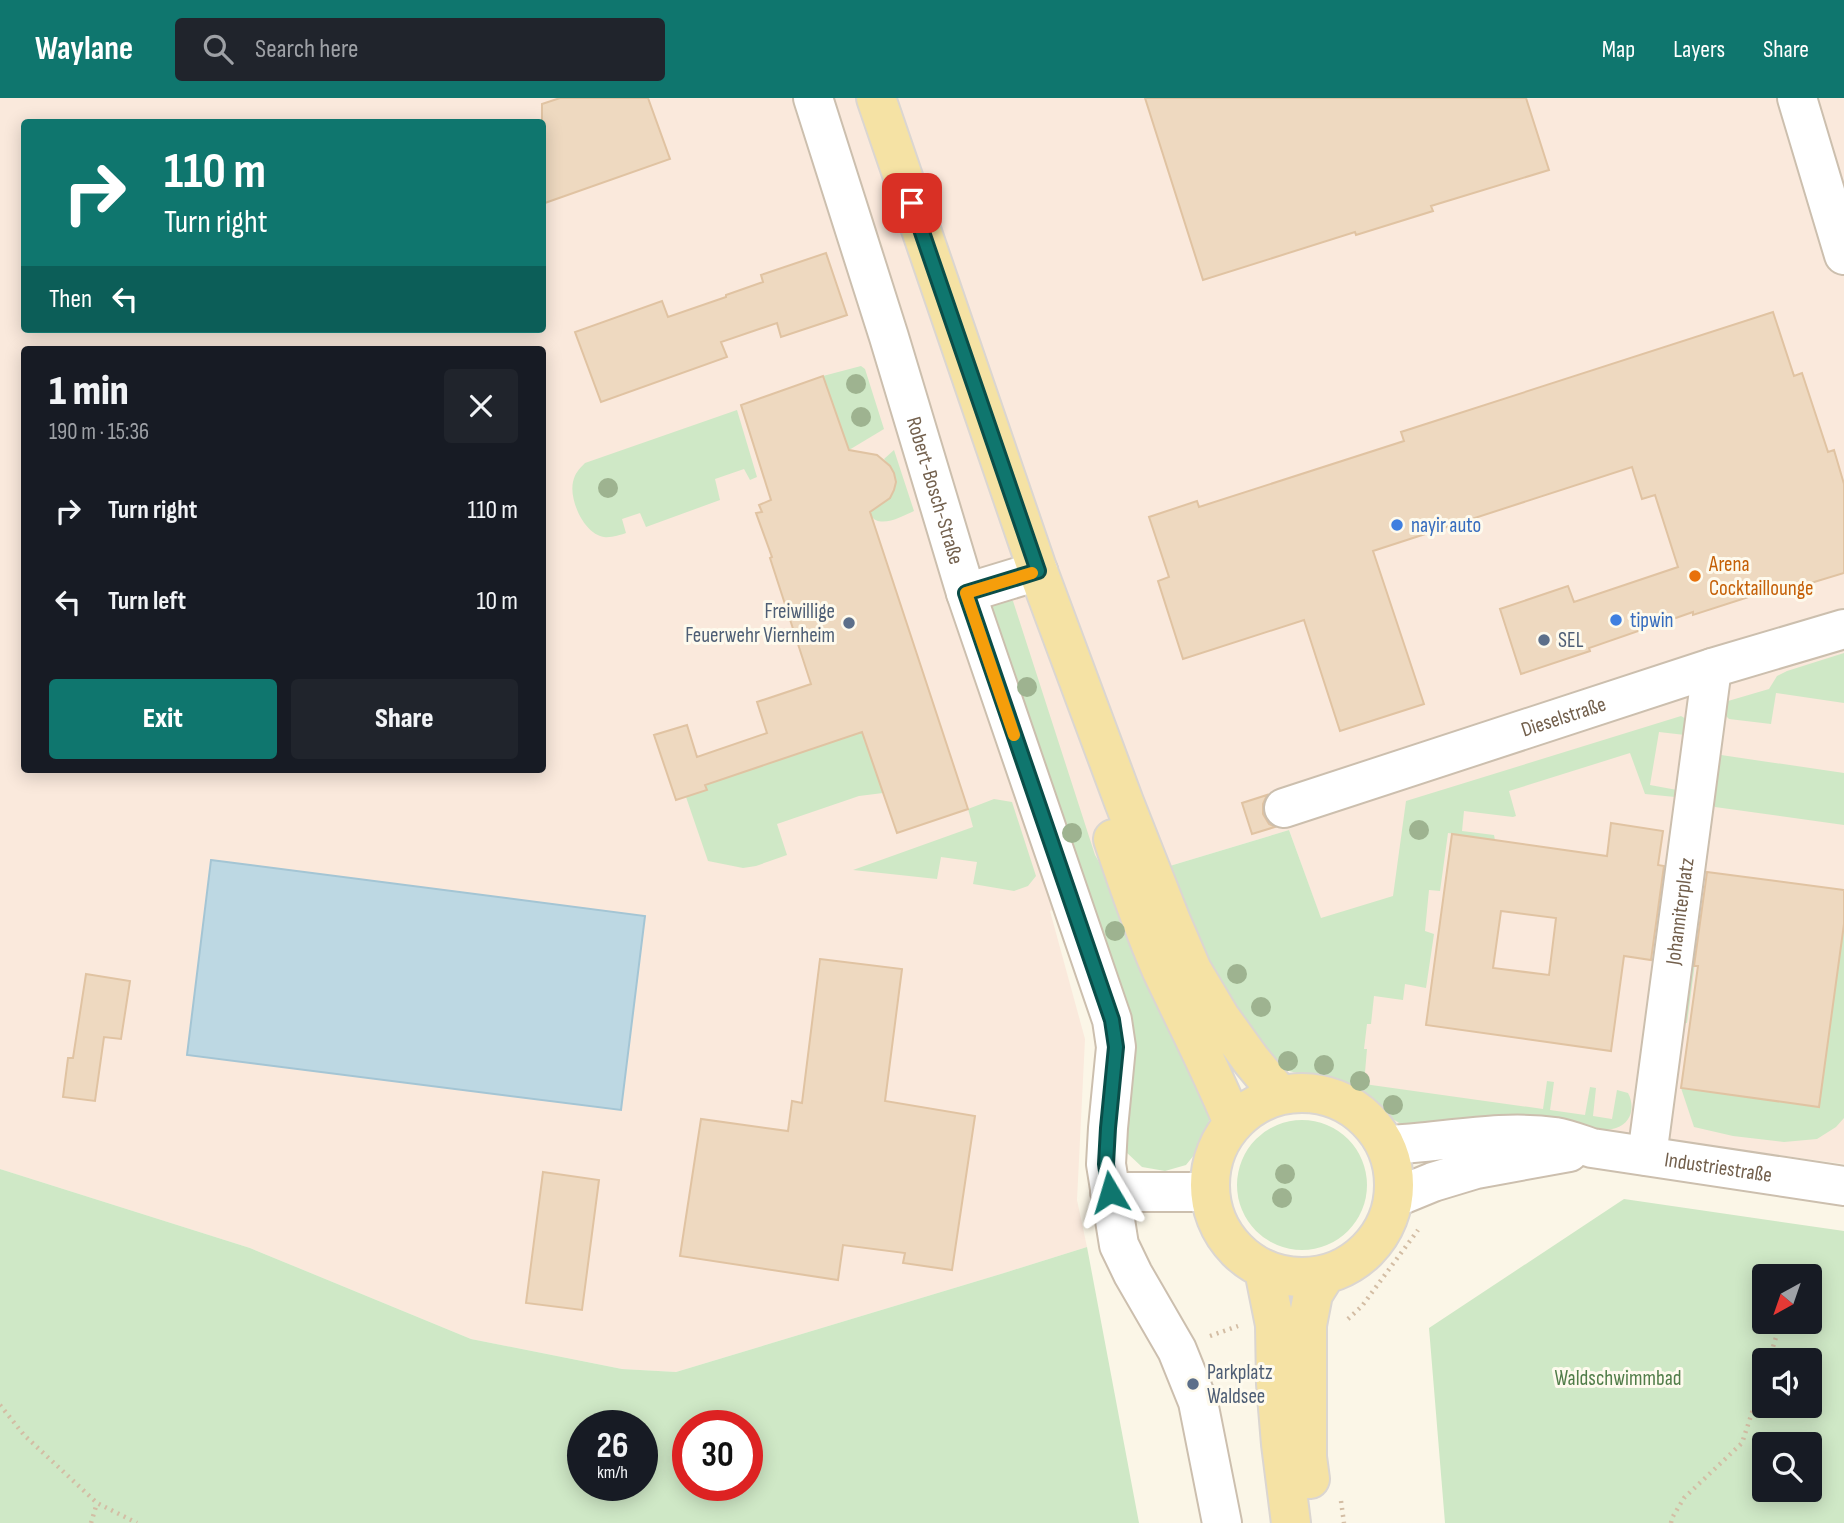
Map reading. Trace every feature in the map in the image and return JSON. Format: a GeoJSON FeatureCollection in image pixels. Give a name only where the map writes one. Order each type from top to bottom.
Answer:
{"type":"FeatureCollection","features":[{"type":"Feature","properties":{"kind":"main road"},"geometry":{"type":"LineString","coordinates":[[876,98],[1038,571],[1124,802],[1192,970],[1220,1017],[1280,1094]]}},
{"type":"Feature","properties":{"kind":"main road"},"geometry":{"type":"LineString","coordinates":[[1038,571],[1073,709],[1133,900],[1162,970],[1218,1085],[1233,1123]]}},
{"type":"Feature","properties":{"kind":"main road"},"geometry":{"type":"LineString","coordinates":[[1312,1092],[1342,1102],[1367,1120],[1385,1146],[1394,1171],[1394,1198],[1386,1224],[1371,1247],[1350,1264],[1325,1275],[1295,1277],[1264,1270],[1243,1257],[1226,1238],[1214,1216],[1210,1192],[1211,1167],[1219,1143],[1233,1123],[1254,1105],[1280,1094],[1312,1092]]}},
{"type":"Feature","properties":{"kind":"main road"},"geometry":{"type":"LineString","coordinates":[[1264,1270],[1291,1325],[1317,1523]]}},
{"type":"Feature","properties":{"kind":"main road"},"geometry":{"type":"LineString","coordinates":[[1291,1523],[1276,1384],[1291,1325],[1325,1275]]}},
{"type":"Feature","properties":{"kind":"street","name":"Robert-Bosch-Straße"},"geometry":{"type":"LineString","coordinates":[[813,98],[966,593],[1112,1020],[1116,1047],[1106,1164],[1119,1245],[1177,1350],[1198,1402],[1223,1523]]}},
{"type":"Feature","properties":{"kind":"street"},"geometry":{"type":"LineString","coordinates":[[1797,98],[1844,255]]}},
{"type":"Feature","properties":{"kind":"street"},"geometry":{"type":"LineString","coordinates":[[966,593],[1038,571]]}},
{"type":"Feature","properties":{"kind":"street","name":"Dieselstraße"},"geometry":{"type":"LineString","coordinates":[[1284,808],[1712,668],[1844,629]]}},
{"type":"Feature","properties":{"kind":"street","name":"Johanniterplatz"},"geometry":{"type":"LineString","coordinates":[[1647,1156],[1712,668]]}},
{"type":"Feature","properties":{"kind":"street","name":"Industriestraße"},"geometry":{"type":"LineString","coordinates":[[1385,1146],[1523,1134],[1557,1138],[1592,1148],[1844,1186]]}},
{"type":"Feature","properties":{"kind":"street","name":"Industriestraße"},"geometry":{"type":"LineString","coordinates":[[1394,1198],[1476,1169],[1592,1148]]}},
{"type":"Feature","properties":{"kind":"street"},"geometry":{"type":"LineString","coordinates":[[1110,1192],[1210,1192]]}},
{"type":"Feature","properties":{"kind":"path"},"geometry":{"type":"LineString","coordinates":[[1177,1350],[1241,1325],[1291,1325],[1336,1329],[1362,1306],[1420,1227]]}},
{"type":"Feature","properties":{"kind":"path"},"geometry":{"type":"LineString","coordinates":[[0,1405],[24,1435],[97,1503],[137,1523]]}},
{"type":"Feature","properties":{"kind":"path"},"geometry":{"type":"LineString","coordinates":[[1671,1523],[1684,1498],[1742,1443],[1752,1413]]}},
{"type":"Feature","properties":{"kind":"path"},"geometry":{"type":"LineString","coordinates":[[91,1523],[97,1503]]}},
{"type":"Feature","properties":{"kind":"shaded area"},"geometry":{"type":"Polygon","coordinates":[[[0,98],[1844,98],[1844,1164],[1539,1122],[1406,1130],[1306,1046],[1321,919],[1289,830],[1163,868],[1050,911],[1085,1039],[1077,1200],[1087,1247],[676,1372],[622,1369],[471,1339],[250,1248],[0,1169],[0,98]]]}},
{"type":"Feature","properties":{"kind":"green space"},"geometry":{"type":"Polygon","coordinates":[[[861,366],[865,369],[884,429],[849,450],[823,376],[861,366]]]}},
{"type":"Feature","properties":{"kind":"green space"},"geometry":{"type":"Polygon","coordinates":[[[737,410],[757,477],[750,480],[744,469],[715,479],[720,500],[646,527],[640,513],[622,519],[626,533],[607,537],[597,535],[584,523],[576,507],[572,489],[575,476],[585,463],[737,410]]]}},
{"type":"Feature","properties":{"kind":"green space"},"geometry":{"type":"Polygon","coordinates":[[[894,450],[914,511],[892,520],[875,520],[866,500],[884,502],[892,492],[895,481],[884,459],[894,450]]]}},
{"type":"Feature","properties":{"kind":"green space"},"geometry":{"type":"Polygon","coordinates":[[[1004,596],[1013,601],[1095,855],[1116,892],[1210,1117],[1203,1144],[1186,1165],[1165,1171],[1142,1167],[1125,1151],[1124,1085],[987,603],[1004,596]]]}},
{"type":"Feature","properties":{"kind":"green space"},"geometry":{"type":"Polygon","coordinates":[[[1844,653],[1844,703],[1776,693],[1771,724],[1729,719],[1725,715],[1728,701],[1769,689],[1777,676],[1787,671],[1844,653]]]}},
{"type":"Feature","properties":{"kind":"green space"},"geometry":{"type":"Polygon","coordinates":[[[1681,716],[1686,719],[1685,735],[1659,732],[1650,785],[1677,790],[1675,797],[1645,794],[1630,753],[1509,791],[1516,816],[1464,811],[1462,831],[1494,835],[1495,840],[1448,833],[1440,891],[1429,890],[1425,931],[1434,934],[1426,988],[1405,984],[1403,1000],[1374,996],[1371,1024],[1367,1024],[1364,1084],[1543,1109],[1547,1081],[1554,1082],[1550,1110],[1585,1115],[1590,1087],[1596,1088],[1593,1116],[1612,1119],[1617,1090],[1628,1093],[1631,1103],[1629,1118],[1621,1126],[1604,1130],[1544,1122],[1505,1121],[1406,1127],[1353,1087],[1281,1069],[1235,1023],[1163,868],[1289,830],[1321,918],[1393,896],[1406,801],[1681,716]]]}},
{"type":"Feature","properties":{"kind":"green space"},"geometry":{"type":"Polygon","coordinates":[[[862,731],[883,793],[859,796],[777,824],[787,855],[743,868],[708,861],[686,797],[706,790],[705,785],[862,731]]]}},
{"type":"Feature","properties":{"kind":"green space"},"geometry":{"type":"Polygon","coordinates":[[[1721,755],[1844,773],[1844,825],[1715,807],[1711,803],[1717,761],[1721,755]]]}},
{"type":"Feature","properties":{"kind":"green space"},"geometry":{"type":"Polygon","coordinates":[[[994,799],[1012,802],[1036,876],[1028,886],[1014,891],[973,884],[977,862],[941,857],[937,879],[853,870],[973,827],[968,809],[994,799]]]}},
{"type":"Feature","properties":{"kind":"green space"},"geometry":{"type":"Polygon","coordinates":[[[1844,924],[1844,1118],[1836,1127],[1817,1139],[1784,1142],[1733,1136],[1694,1127],[1681,1088],[1819,1107],[1844,924]]]}},
{"type":"Feature","properties":{"kind":"green space"},"geometry":{"type":"Polygon","coordinates":[[[1692,954],[1696,955],[1687,1023],[1683,1023],[1692,954]]]}},
{"type":"Feature","properties":{"kind":"green space"},"geometry":{"type":"Polygon","coordinates":[[[1302,1120],[1327,1125],[1348,1139],[1362,1160],[1367,1185],[1362,1210],[1348,1231],[1327,1245],[1302,1250],[1277,1245],[1256,1231],[1242,1210],[1237,1185],[1242,1160],[1256,1139],[1277,1125],[1302,1120]]]}},
{"type":"Feature","properties":{"kind":"green space"},"geometry":{"type":"Polygon","coordinates":[[[0,1169],[250,1248],[471,1339],[622,1369],[676,1372],[1087,1247],[1139,1523],[0,1523],[0,1169]]]}},
{"type":"Feature","properties":{"kind":"green space","name":"Waldschwimmbad"},"geometry":{"type":"Polygon","coordinates":[[[1624,1199],[1844,1231],[1844,1523],[1445,1523],[1429,1328],[1624,1199]]]}},
{"type":"Feature","properties":{"kind":"water"},"geometry":{"type":"Polygon","coordinates":[[[211,860],[645,916],[621,1110],[187,1055],[211,860]]]}},
{"type":"Feature","properties":{"kind":"building"},"geometry":{"type":"Polygon","coordinates":[[[560,98],[648,98],[670,159],[546,203],[546,119],[542,119],[542,104],[560,98]]]}},
{"type":"Feature","properties":{"kind":"building"},"geometry":{"type":"Polygon","coordinates":[[[1145,98],[1526,98],[1549,170],[1431,206],[1433,211],[1356,235],[1355,232],[1203,280],[1145,98]]]}},
{"type":"Feature","properties":{"kind":"building"},"geometry":{"type":"Polygon","coordinates":[[[826,253],[847,315],[781,337],[777,323],[721,342],[727,357],[601,402],[575,332],[662,301],[668,317],[763,282],[761,275],[826,253]]]}},
{"type":"Feature","properties":{"kind":"building"},"geometry":{"type":"Polygon","coordinates":[[[1773,312],[1794,376],[1802,373],[1828,452],[1834,450],[1844,484],[1844,573],[1791,589],[1789,584],[1693,615],[1693,612],[1521,674],[1500,609],[1568,586],[1574,602],[1678,567],[1655,495],[1642,499],[1632,467],[1373,551],[1424,704],[1340,731],[1304,620],[1183,659],[1158,581],[1169,577],[1149,517],[1197,501],[1199,507],[1404,441],[1401,432],[1773,312]]]}},
{"type":"Feature","properties":{"kind":"building","name":"Freiwillige Feuerwehr Viernheim"},"geometry":{"type":"Polygon","coordinates":[[[823,376],[849,450],[877,455],[894,473],[896,482],[890,498],[870,512],[968,809],[897,833],[862,732],[705,785],[707,790],[676,800],[654,735],[687,725],[697,757],[767,733],[757,702],[811,684],[756,513],[762,512],[759,505],[771,500],[741,405],[823,376]]]}},
{"type":"Feature","properties":{"kind":"building"},"geometry":{"type":"Polygon","coordinates":[[[1267,795],[1263,814],[1269,824],[1275,827],[1252,834],[1242,803],[1267,795]]]}},
{"type":"Feature","properties":{"kind":"building"},"geometry":{"type":"Polygon","coordinates":[[[1611,823],[1663,831],[1658,865],[1664,866],[1651,960],[1624,956],[1611,1051],[1426,1025],[1452,834],[1607,856],[1611,823]],[[1501,911],[1493,968],[1549,975],[1556,918],[1501,911]]]}},
{"type":"Feature","properties":{"kind":"building"},"geometry":{"type":"Polygon","coordinates":[[[1707,872],[1844,890],[1844,924],[1819,1107],[1681,1088],[1698,966],[1694,966],[1707,872]]]}},
{"type":"Feature","properties":{"kind":"building"},"geometry":{"type":"Polygon","coordinates":[[[820,959],[902,969],[885,1101],[975,1116],[952,1270],[903,1263],[905,1253],[843,1245],[838,1280],[680,1256],[701,1119],[788,1131],[792,1101],[802,1103],[820,959]]]}},
{"type":"Feature","properties":{"kind":"building"},"geometry":{"type":"Polygon","coordinates":[[[86,974],[130,981],[121,1039],[104,1037],[95,1101],[63,1097],[68,1058],[73,1058],[86,974]]]}},
{"type":"Feature","properties":{"kind":"building"},"geometry":{"type":"Polygon","coordinates":[[[543,1172],[599,1180],[582,1310],[526,1303],[543,1172]]]}},
{"type":"Feature","properties":{"kind":"slow traffic"},"geometry":{"type":"LineString","coordinates":[[1014,735],[966,593],[1032,573]]}},
{"type":"Feature","properties":{"kind":"place","name":"nayir auto"},"geometry":{"type":"Point","coordinates":[1397,525]}},
{"type":"Feature","properties":{"kind":"place","name":"Arena Cocktaillounge"},"geometry":{"type":"Point","coordinates":[1695,576]}},
{"type":"Feature","properties":{"kind":"place","name":"tipwin"},"geometry":{"type":"Point","coordinates":[1616,620]}},
{"type":"Feature","properties":{"kind":"place","name":"Freiwillige Feuerwehr Viernheim"},"geometry":{"type":"Point","coordinates":[849,623]}},
{"type":"Feature","properties":{"kind":"place","name":"SEL"},"geometry":{"type":"Point","coordinates":[1544,640]}},
{"type":"Feature","properties":{"kind":"place","name":"Parkplatz Waldsee"},"geometry":{"type":"Point","coordinates":[1193,1384]}},
{"type":"Feature","properties":{"kind":"route"},"geometry":{"type":"LineString","coordinates":[[912,203],[1038,571],[966,593],[1112,1020],[1116,1047],[1106,1164],[1110,1192]]}}]}
